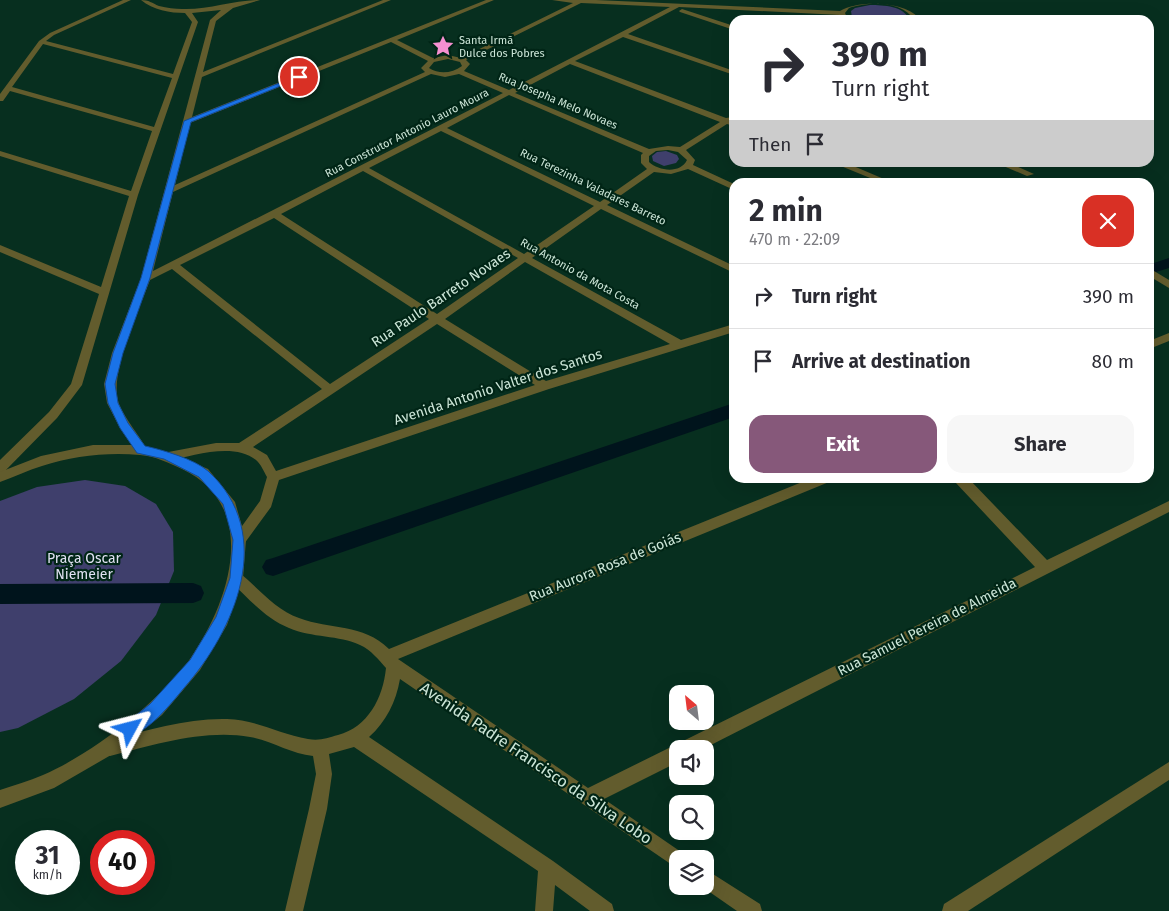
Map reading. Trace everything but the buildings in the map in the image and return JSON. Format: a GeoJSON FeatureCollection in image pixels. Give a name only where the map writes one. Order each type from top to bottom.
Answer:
{"type":"FeatureCollection","features":[{"type":"Feature","properties":{"kind":"street"},"geometry":{"type":"LineString","coordinates":[[0,99],[42,42],[52,34],[128,0]]}},
{"type":"Feature","properties":{"kind":"street"},"geometry":{"type":"LineString","coordinates":[[144,0],[162,8],[187,11],[230,8]]}},
{"type":"Feature","properties":{"kind":"street"},"geometry":{"type":"LineString","coordinates":[[141,450],[124,425],[113,403],[110,384],[118,353],[146,278],[213,20],[230,8],[256,0]]}},
{"type":"Feature","properties":{"kind":"street"},"geometry":{"type":"LineString","coordinates":[[199,76],[388,0]]}},
{"type":"Feature","properties":{"kind":"street"},"geometry":{"type":"LineString","coordinates":[[188,121],[491,0]]}},
{"type":"Feature","properties":{"kind":"street"},"geometry":{"type":"LineString","coordinates":[[555,0],[672,7],[842,13],[847,7],[858,1],[893,4],[915,15]]}},
{"type":"Feature","properties":{"kind":"street"},"geometry":{"type":"LineString","coordinates":[[462,60],[581,2]]}},
{"type":"Feature","properties":{"kind":"street"},"geometry":{"type":"LineString","coordinates":[[672,7],[729,26]]}},
{"type":"Feature","properties":{"kind":"street","name":"Rua Construtor Antonio Lauro Moura"},"geometry":{"type":"LineString","coordinates":[[146,278],[571,62],[672,7]]}},
{"type":"Feature","properties":{"kind":"street"},"geometry":{"type":"LineString","coordinates":[[0,468],[53,415],[76,385],[134,195],[195,22],[187,11]]}},
{"type":"Feature","properties":{"kind":"street"},"geometry":{"type":"LineString","coordinates":[[625,34],[729,71]]}},
{"type":"Feature","properties":{"kind":"street"},"geometry":{"type":"LineString","coordinates":[[392,40],[432,60]]}},
{"type":"Feature","properties":{"kind":"street"},"geometry":{"type":"LineString","coordinates":[[42,42],[176,77]]}},
{"type":"Feature","properties":{"kind":"street"},"geometry":{"type":"LineString","coordinates":[[168,191],[430,72],[447,74],[458,71],[466,64],[462,60],[448,57],[432,60],[426,65],[427,70],[430,72]]}},
{"type":"Feature","properties":{"kind":"street"},"geometry":{"type":"LineString","coordinates":[[571,62],[729,123]]}},
{"type":"Feature","properties":{"kind":"street","name":"Rua Josepha Melo Novaes"},"geometry":{"type":"LineString","coordinates":[[458,71],[649,152]]}},
{"type":"Feature","properties":{"kind":"street"},"geometry":{"type":"LineString","coordinates":[[8,88],[156,130]]}},
{"type":"Feature","properties":{"kind":"street"},"geometry":{"type":"LineString","coordinates":[[682,150],[729,124]]}},
{"type":"Feature","properties":{"kind":"street","name":"Rua Terezinha Valadares Barreto"},"geometry":{"type":"LineString","coordinates":[[441,128],[729,268]]}},
{"type":"Feature","properties":{"kind":"street"},"geometry":{"type":"LineString","coordinates":[[668,148],[682,150],[690,156],[691,160],[688,166],[673,172],[654,169],[645,163],[645,155],[649,152],[668,148]]}},
{"type":"Feature","properties":{"kind":"street"},"geometry":{"type":"LineString","coordinates":[[0,153],[134,195]]}},
{"type":"Feature","properties":{"kind":"street"},"geometry":{"type":"LineString","coordinates":[[688,166],[729,185]]}},
{"type":"Feature","properties":{"kind":"street"},"geometry":{"type":"LineString","coordinates":[[848,167],[877,178]]}},
{"type":"Feature","properties":{"kind":"street"},"geometry":{"type":"LineString","coordinates":[[1010,167],[1033,176],[1024,167]]}},
{"type":"Feature","properties":{"kind":"street","name":"Rua Antonio da Mota Costa"},"geometry":{"type":"LineString","coordinates":[[363,168],[679,344]]}},
{"type":"Feature","properties":{"kind":"street","name":"Rua Paulo Barreto Novaes"},"geometry":{"type":"LineString","coordinates":[[243,447],[526,259],[654,169]]}},
{"type":"Feature","properties":{"kind":"street"},"geometry":{"type":"LineString","coordinates":[[274,214],[545,386]]}},
{"type":"Feature","properties":{"kind":"street"},"geometry":{"type":"LineString","coordinates":[[0,260],[3,249],[104,292]]}},
{"type":"Feature","properties":{"kind":"street"},"geometry":{"type":"LineString","coordinates":[[172,264],[330,390]]}},
{"type":"Feature","properties":{"kind":"street"},"geometry":{"type":"LineString","coordinates":[[1154,275],[1169,286]]}},
{"type":"Feature","properties":{"kind":"street","name":"Avenida Antonio Valter dos Santos"},"geometry":{"type":"LineString","coordinates":[[273,476],[545,386],[729,329]]}},
{"type":"Feature","properties":{"kind":"street"},"geometry":{"type":"LineString","coordinates":[[1154,343],[1169,337]]}},
{"type":"Feature","properties":{"kind":"street"},"geometry":{"type":"LineString","coordinates":[[167,456],[212,448],[243,447],[262,457],[273,476],[266,503],[239,540]]}},
{"type":"Feature","properties":{"kind":"street"},"geometry":{"type":"LineString","coordinates":[[0,476],[40,461],[93,450],[141,450],[167,456],[203,473],[228,502],[239,540],[236,578],[222,620],[195,665],[156,709],[105,749],[48,782],[0,799]]}},
{"type":"Feature","properties":{"kind":"street","name":"Rua Aurora Rosa de Goiás"},"geometry":{"type":"LineString","coordinates":[[390,661],[812,483]]}},
{"type":"Feature","properties":{"kind":"street"},"geometry":{"type":"LineString","coordinates":[[965,483],[1045,568]]}},
{"type":"Feature","properties":{"kind":"street","name":"Rua Samuel Pereira de Almeida"},"geometry":{"type":"LineString","coordinates":[[703,740],[1169,506]]}},
{"type":"Feature","properties":{"kind":"street","name":"Avenida Padre Francisco da Silva Lobo"},"geometry":{"type":"LineString","coordinates":[[236,578],[278,616],[301,626],[365,640],[375,646],[390,661],[669,854]]}},
{"type":"Feature","properties":{"kind":"street"},"geometry":{"type":"LineString","coordinates":[[105,749],[168,733],[207,727],[244,728],[283,741],[320,748],[356,738],[376,720],[388,700],[393,682],[390,661]]}},
{"type":"Feature","properties":{"kind":"street"},"geometry":{"type":"LineString","coordinates":[[356,738],[547,867],[605,911]]}},
{"type":"Feature","properties":{"kind":"street"},"geometry":{"type":"LineString","coordinates":[[294,911],[318,809],[324,774],[320,748]]}},
{"type":"Feature","properties":{"kind":"street"},"geometry":{"type":"LineString","coordinates":[[587,798],[669,757]]}},
{"type":"Feature","properties":{"kind":"street"},"geometry":{"type":"LineString","coordinates":[[952,911],[1169,770]]}},
{"type":"Feature","properties":{"kind":"street"},"geometry":{"type":"LineString","coordinates":[[544,911],[547,867]]}},
{"type":"Feature","properties":{"kind":"street"},"geometry":{"type":"LineString","coordinates":[[714,884],[753,911]]}},
{"type":"Feature","properties":{"kind":"green space"},"geometry":{"type":"Polygon","coordinates":[[[870,5],[887,6],[898,9],[907,15],[852,15],[851,11],[855,8],[870,5]]]}},
{"type":"Feature","properties":{"kind":"green space"},"geometry":{"type":"Polygon","coordinates":[[[666,151],[677,155],[679,159],[676,163],[664,166],[653,161],[652,156],[657,152],[666,151]]]}},
{"type":"Feature","properties":{"kind":"green space","name":"Praça Oscar Niemeier"},"geometry":{"type":"Polygon","coordinates":[[[85,480],[125,486],[156,504],[173,532],[174,571],[156,615],[121,661],[74,699],[18,728],[0,732],[0,501],[37,487],[85,480]]]}},
{"type":"Feature","properties":{"kind":"waterway"},"geometry":{"type":"LineString","coordinates":[[1156,267],[1169,263]]}},
{"type":"Feature","properties":{"kind":"waterway"},"geometry":{"type":"LineString","coordinates":[[273,567],[729,412]]}},
{"type":"Feature","properties":{"kind":"waterway"},"geometry":{"type":"LineString","coordinates":[[0,594],[193,593]]}},
{"type":"Feature","properties":{"kind":"place","name":"Santa Irmã Dulce dos Pobres"},"geometry":{"type":"Point","coordinates":[443,46]}},
{"type":"Feature","properties":{"kind":"route"},"geometry":{"type":"LineString","coordinates":[[130,729],[156,709],[195,665],[222,620],[236,578],[239,540],[228,502],[203,473],[167,456],[141,450],[124,425],[113,403],[110,384],[118,353],[146,278],[188,121],[299,77]]}}]}
